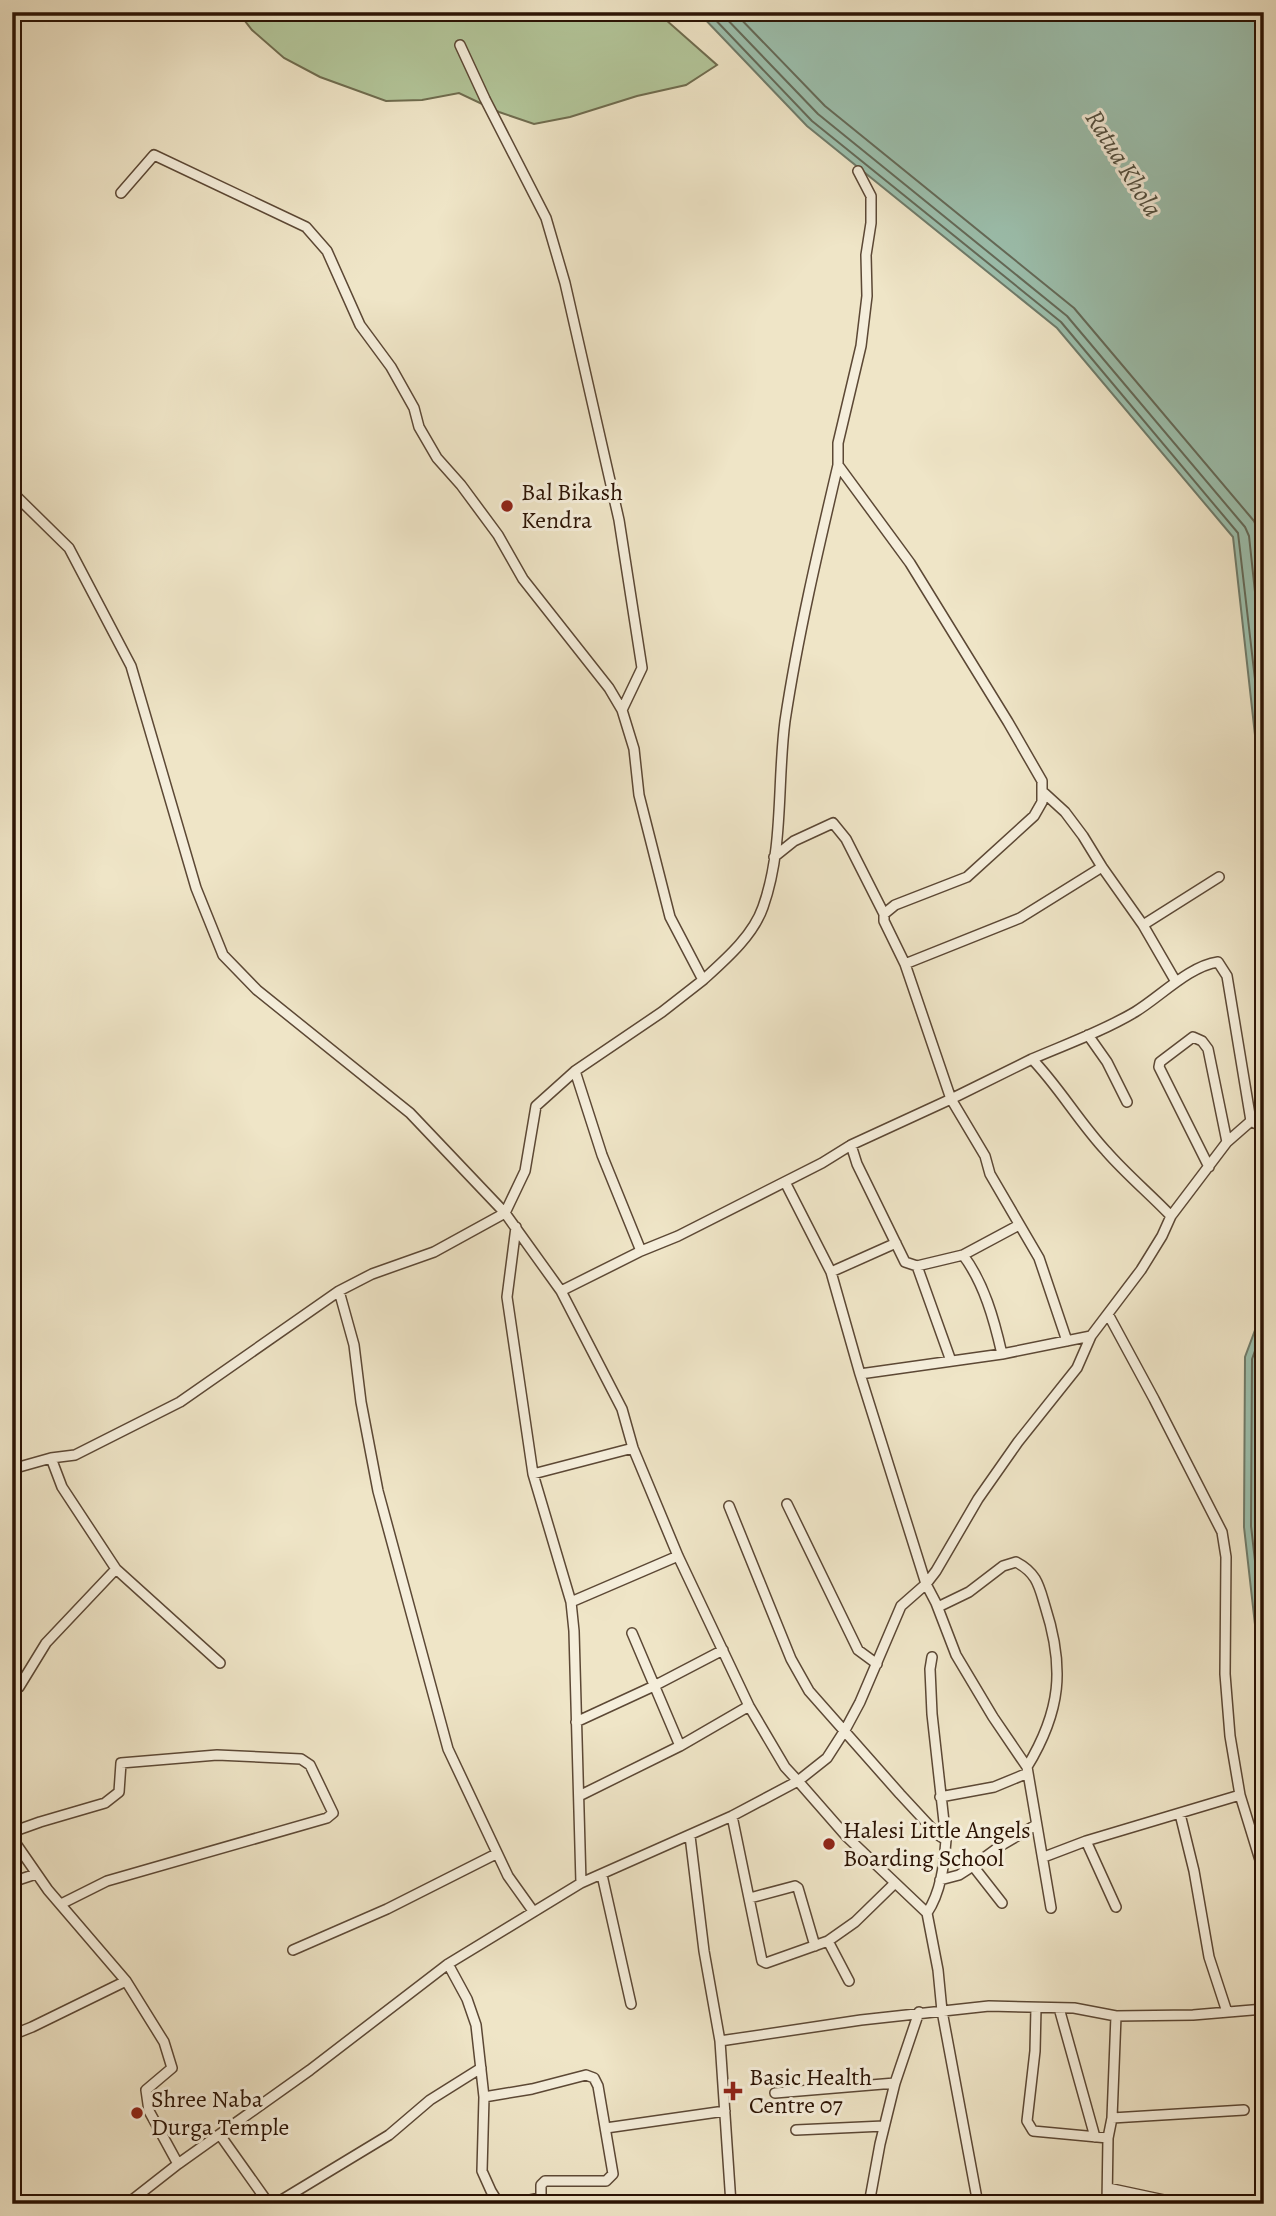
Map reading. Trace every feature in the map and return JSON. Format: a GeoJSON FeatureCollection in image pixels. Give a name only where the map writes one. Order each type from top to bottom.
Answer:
{"type":"FeatureCollection","features":[{"type":"Feature","properties":{"kind":"street"},"geometry":{"type":"LineString","coordinates":[[460,45],[546,218],[565,284],[619,520],[642,668],[622,710]]}},
{"type":"Feature","properties":{"kind":"street"},"geometry":{"type":"LineString","coordinates":[[121,193],[154,155],[306,227],[327,251],[360,325],[391,367],[437,458],[498,535],[523,579],[609,688],[622,710],[634,749],[639,795],[670,917],[703,980]]}},
{"type":"Feature","properties":{"kind":"street"},"geometry":{"type":"LineString","coordinates":[[12,1469],[51,1458],[75,1455],[180,1402],[340,1292],[372,1274],[434,1252],[505,1213],[525,1171],[536,1106],[575,1071],[662,1012],[703,980],[727,958],[749,932],[763,908],[775,857],[785,723],[805,606],[838,465],[838,443],[861,346],[867,296],[866,255],[871,223],[871,196],[858,171]]}},
{"type":"Feature","properties":{"kind":"street"},"geometry":{"type":"LineString","coordinates":[[838,465],[924,586],[1009,722],[1042,781],[1042,803],[1034,816],[967,877],[895,905],[884,914]]}},
{"type":"Feature","properties":{"kind":"street"},"geometry":{"type":"LineString","coordinates":[[12,492],[68,548],[131,666],[196,888],[223,955],[257,990],[410,1113],[516,1227],[561,1291],[622,1409],[633,1448],[678,1556],[749,1706],[785,1767],[847,1837],[927,1913],[942,2011],[978,2204]]}},
{"type":"Feature","properties":{"kind":"street"},"geometry":{"type":"LineString","coordinates":[[1042,792],[1065,812],[1143,925],[1176,982]]}},
{"type":"Feature","properties":{"kind":"street"},"geometry":{"type":"LineString","coordinates":[[775,857],[794,841],[833,823],[846,839],[884,914],[884,921],[905,964],[951,1099],[985,1156],[990,1174],[1015,1214],[1018,1225],[1039,1258],[1067,1341]]}},
{"type":"Feature","properties":{"kind":"street"},"geometry":{"type":"LineString","coordinates":[[905,964],[1020,918],[1102,867]]}},
{"type":"Feature","properties":{"kind":"street"},"geometry":{"type":"LineString","coordinates":[[1143,925],[1219,877]]}},
{"type":"Feature","properties":{"kind":"street"},"geometry":{"type":"LineString","coordinates":[[561,1291],[822,1164],[851,1145],[1135,1012],[1176,982],[1209,964],[1218,962],[1227,976],[1251,1121]]}},
{"type":"Feature","properties":{"kind":"street"},"geometry":{"type":"LineString","coordinates":[[1088,1035],[1107,1062],[1127,1102]]}},
{"type":"Feature","properties":{"kind":"street"},"geometry":{"type":"LineString","coordinates":[[1209,1167],[1159,1067],[1160,1062],[1193,1037],[1202,1041],[1208,1049],[1227,1142]]}},
{"type":"Feature","properties":{"kind":"street"},"geometry":{"type":"LineString","coordinates":[[1032,1059],[1048,1075],[1106,1152],[1171,1216]]}},
{"type":"Feature","properties":{"kind":"street"},"geometry":{"type":"LineString","coordinates":[[575,1071],[602,1155],[641,1251]]}},
{"type":"Feature","properties":{"kind":"street"},"geometry":{"type":"LineString","coordinates":[[1251,1121],[1264,1128]]}},
{"type":"Feature","properties":{"kind":"street"},"geometry":{"type":"LineString","coordinates":[[127,2204],[448,1964],[581,1883],[733,1816],[798,1781],[827,1758],[860,1702],[901,1606],[926,1584],[978,1499],[1018,1442],[1077,1368],[1091,1336],[1141,1270],[1171,1216],[1227,1142],[1251,1121]]}},
{"type":"Feature","properties":{"kind":"street"},"geometry":{"type":"LineString","coordinates":[[851,1145],[905,1262],[917,1266],[963,1255],[1018,1225]]}},
{"type":"Feature","properties":{"kind":"street"},"geometry":{"type":"LineString","coordinates":[[785,1182],[831,1272],[926,1584],[969,1679],[1028,1770],[1051,1908]]}},
{"type":"Feature","properties":{"kind":"street"},"geometry":{"type":"LineString","coordinates":[[516,1227],[507,1297],[533,1474],[571,1602],[574,1631],[581,1883]]}},
{"type":"Feature","properties":{"kind":"street"},"geometry":{"type":"LineString","coordinates":[[831,1272],[896,1243]]}},
{"type":"Feature","properties":{"kind":"street"},"geometry":{"type":"LineString","coordinates":[[963,1255],[973,1268],[982,1288],[1002,1354]]}},
{"type":"Feature","properties":{"kind":"street"},"geometry":{"type":"LineString","coordinates":[[917,1266],[951,1361]]}},
{"type":"Feature","properties":{"kind":"street"},"geometry":{"type":"LineString","coordinates":[[340,1292],[355,1345],[361,1402],[378,1491],[448,1749],[496,1854],[533,1911]]}},
{"type":"Feature","properties":{"kind":"street"},"geometry":{"type":"LineString","coordinates":[[1108,1314],[1222,1532],[1226,1557],[1225,1674],[1230,1736],[1240,1795],[1264,1873]]}},
{"type":"Feature","properties":{"kind":"street"},"geometry":{"type":"LineString","coordinates":[[860,1374],[1002,1354],[1091,1336]]}},
{"type":"Feature","properties":{"kind":"street"},"geometry":{"type":"LineString","coordinates":[[533,1474],[633,1448]]}},
{"type":"Feature","properties":{"kind":"street"},"geometry":{"type":"LineString","coordinates":[[51,1458],[62,1487],[116,1569],[219,1663]]}},
{"type":"Feature","properties":{"kind":"street"},"geometry":{"type":"LineString","coordinates":[[787,1504],[858,1650],[877,1664]]}},
{"type":"Feature","properties":{"kind":"street"},"geometry":{"type":"LineString","coordinates":[[729,1506],[791,1659],[809,1691],[900,1794],[938,1835],[946,1839]]}},
{"type":"Feature","properties":{"kind":"street"},"geometry":{"type":"LineString","coordinates":[[571,1602],[678,1556]]}},
{"type":"Feature","properties":{"kind":"street"},"geometry":{"type":"LineString","coordinates":[[937,1607],[969,1592],[1003,1566],[1016,1562],[1025,1566],[1037,1580],[1051,1625],[1059,1665],[1055,1700],[1046,1731],[1028,1770],[994,1787],[940,1797]]}},
{"type":"Feature","properties":{"kind":"street"},"geometry":{"type":"LineString","coordinates":[[12,1690],[19,1687],[46,1643],[116,1569]]}},
{"type":"Feature","properties":{"kind":"street"},"geometry":{"type":"LineString","coordinates":[[632,1633],[680,1746]]}},
{"type":"Feature","properties":{"kind":"street"},"geometry":{"type":"LineString","coordinates":[[576,1722],[723,1650]]}},
{"type":"Feature","properties":{"kind":"street"},"geometry":{"type":"LineString","coordinates":[[927,1913],[936,1899],[945,1860],[946,1839],[932,1714],[932,1657]]}},
{"type":"Feature","properties":{"kind":"street"},"geometry":{"type":"LineString","coordinates":[[579,1796],[680,1746],[749,1706]]}},
{"type":"Feature","properties":{"kind":"street"},"geometry":{"type":"LineString","coordinates":[[61,1904],[107,1881],[327,1818],[333,1813],[310,1765],[300,1759],[217,1755],[121,1763],[119,1792],[105,1803],[40,1822],[12,1835],[36,1874],[61,1904],[126,1981],[164,2042],[172,2068],[146,2090],[149,2111],[178,2164]]}},
{"type":"Feature","properties":{"kind":"street"},"geometry":{"type":"LineString","coordinates":[[1044,1857],[1086,1841],[1240,1795]]}},
{"type":"Feature","properties":{"kind":"street"},"geometry":{"type":"LineString","coordinates":[[1180,1814],[1194,1871],[1209,1957],[1227,2012]]}},
{"type":"Feature","properties":{"kind":"street"},"geometry":{"type":"LineString","coordinates":[[733,1816],[762,1961],[766,1963],[828,1941],[855,1922],[895,1883]]}},
{"type":"Feature","properties":{"kind":"street"},"geometry":{"type":"LineString","coordinates":[[940,1880],[959,1875],[1036,1825]]}},
{"type":"Feature","properties":{"kind":"street"},"geometry":{"type":"LineString","coordinates":[[690,1836],[704,1951],[720,2041],[731,2204]]}},
{"type":"Feature","properties":{"kind":"street"},"geometry":{"type":"LineString","coordinates":[[1086,1841],[1116,1907]]}},
{"type":"Feature","properties":{"kind":"street"},"geometry":{"type":"LineString","coordinates":[[293,1951],[387,1909],[496,1854]]}},
{"type":"Feature","properties":{"kind":"street"},"geometry":{"type":"LineString","coordinates":[[973,1866],[1002,1903]]}},
{"type":"Feature","properties":{"kind":"street"},"geometry":{"type":"LineString","coordinates":[[12,1882],[36,1874]]}},
{"type":"Feature","properties":{"kind":"street"},"geometry":{"type":"LineString","coordinates":[[602,1875],[631,2004]]}},
{"type":"Feature","properties":{"kind":"street"},"geometry":{"type":"LineString","coordinates":[[750,1898],[795,1886],[798,1888],[816,1946]]}},
{"type":"Feature","properties":{"kind":"street"},"geometry":{"type":"LineString","coordinates":[[828,1941],[849,1981]]}},
{"type":"Feature","properties":{"kind":"street"},"geometry":{"type":"LineString","coordinates":[[448,1964],[467,1999],[476,2025],[484,2097],[482,2171],[499,2204]]}},
{"type":"Feature","properties":{"kind":"street"},"geometry":{"type":"LineString","coordinates":[[12,2035],[32,2028],[126,1981]]}},
{"type":"Feature","properties":{"kind":"street"},"geometry":{"type":"LineString","coordinates":[[720,2041],[919,2012],[989,2006],[1074,2008],[1116,2016],[1264,2009]]}},
{"type":"Feature","properties":{"kind":"street"},"geometry":{"type":"LineString","coordinates":[[1036,2008],[1035,2051],[1027,2121],[1032,2131],[1108,2138]]}},
{"type":"Feature","properties":{"kind":"street"},"geometry":{"type":"LineString","coordinates":[[1059,2008],[1095,2137]]}},
{"type":"Feature","properties":{"kind":"street"},"geometry":{"type":"LineString","coordinates":[[869,2204],[895,2083],[919,2012]]}},
{"type":"Feature","properties":{"kind":"street"},"geometry":{"type":"LineString","coordinates":[[1107,2204],[1108,2138],[1112,2119],[1116,2016]]}},
{"type":"Feature","properties":{"kind":"street"},"geometry":{"type":"LineString","coordinates":[[275,2204],[388,2135],[430,2101],[481,2068]]}},
{"type":"Feature","properties":{"kind":"street"},"geometry":{"type":"LineString","coordinates":[[484,2097],[532,2089],[586,2075],[594,2078],[598,2086],[613,2174],[606,2181],[545,2180],[541,2185],[540,2201],[511,2204]]}},
{"type":"Feature","properties":{"kind":"street"},"geometry":{"type":"LineString","coordinates":[[775,2093],[895,2083]]}},
{"type":"Feature","properties":{"kind":"street"},"geometry":{"type":"LineString","coordinates":[[1112,2119],[1244,2110]]}},
{"type":"Feature","properties":{"kind":"street"},"geometry":{"type":"LineString","coordinates":[[606,2128],[725,2111]]}},
{"type":"Feature","properties":{"kind":"street"},"geometry":{"type":"LineString","coordinates":[[796,2130],[884,2126]]}},
{"type":"Feature","properties":{"kind":"street"},"geometry":{"type":"LineString","coordinates":[[220,2136],[269,2204]]}},
{"type":"Feature","properties":{"kind":"street"},"geometry":{"type":"LineString","coordinates":[[1108,2188],[1183,2204]]}},
{"type":"Feature","properties":{"kind":"shaded area"},"geometry":{"type":"Polygon","coordinates":[[[238,12],[663,12],[666,20],[717,65],[686,85],[637,96],[570,117],[534,124],[499,112],[459,93],[422,100],[386,101],[320,77],[284,58],[252,30],[238,12]]]}},
{"type":"Feature","properties":{"kind":"water","name":"Ratua Khola"},"geometry":{"type":"Polygon","coordinates":[[[698,12],[1264,12],[1264,816],[1233,537],[1057,328],[807,126],[698,12]]]}},
{"type":"Feature","properties":{"kind":"water"},"geometry":{"type":"Polygon","coordinates":[[[1264,1306],[1264,1664],[1259,1660],[1244,1527],[1245,1357],[1264,1306]]]}},
{"type":"Feature","properties":{"kind":"place","name":"Bal Bikash Kendra"},"geometry":{"type":"Point","coordinates":[507,506]}},
{"type":"Feature","properties":{"kind":"place","name":"Halesi Little Angels Boarding School"},"geometry":{"type":"Point","coordinates":[829,1844]}},
{"type":"Feature","properties":{"kind":"place","name":"Basic Health Centre 07"},"geometry":{"type":"Point","coordinates":[733,2091]}},
{"type":"Feature","properties":{"kind":"place","name":"Shree Naba Durga Temple"},"geometry":{"type":"Point","coordinates":[137,2113]}}]}
